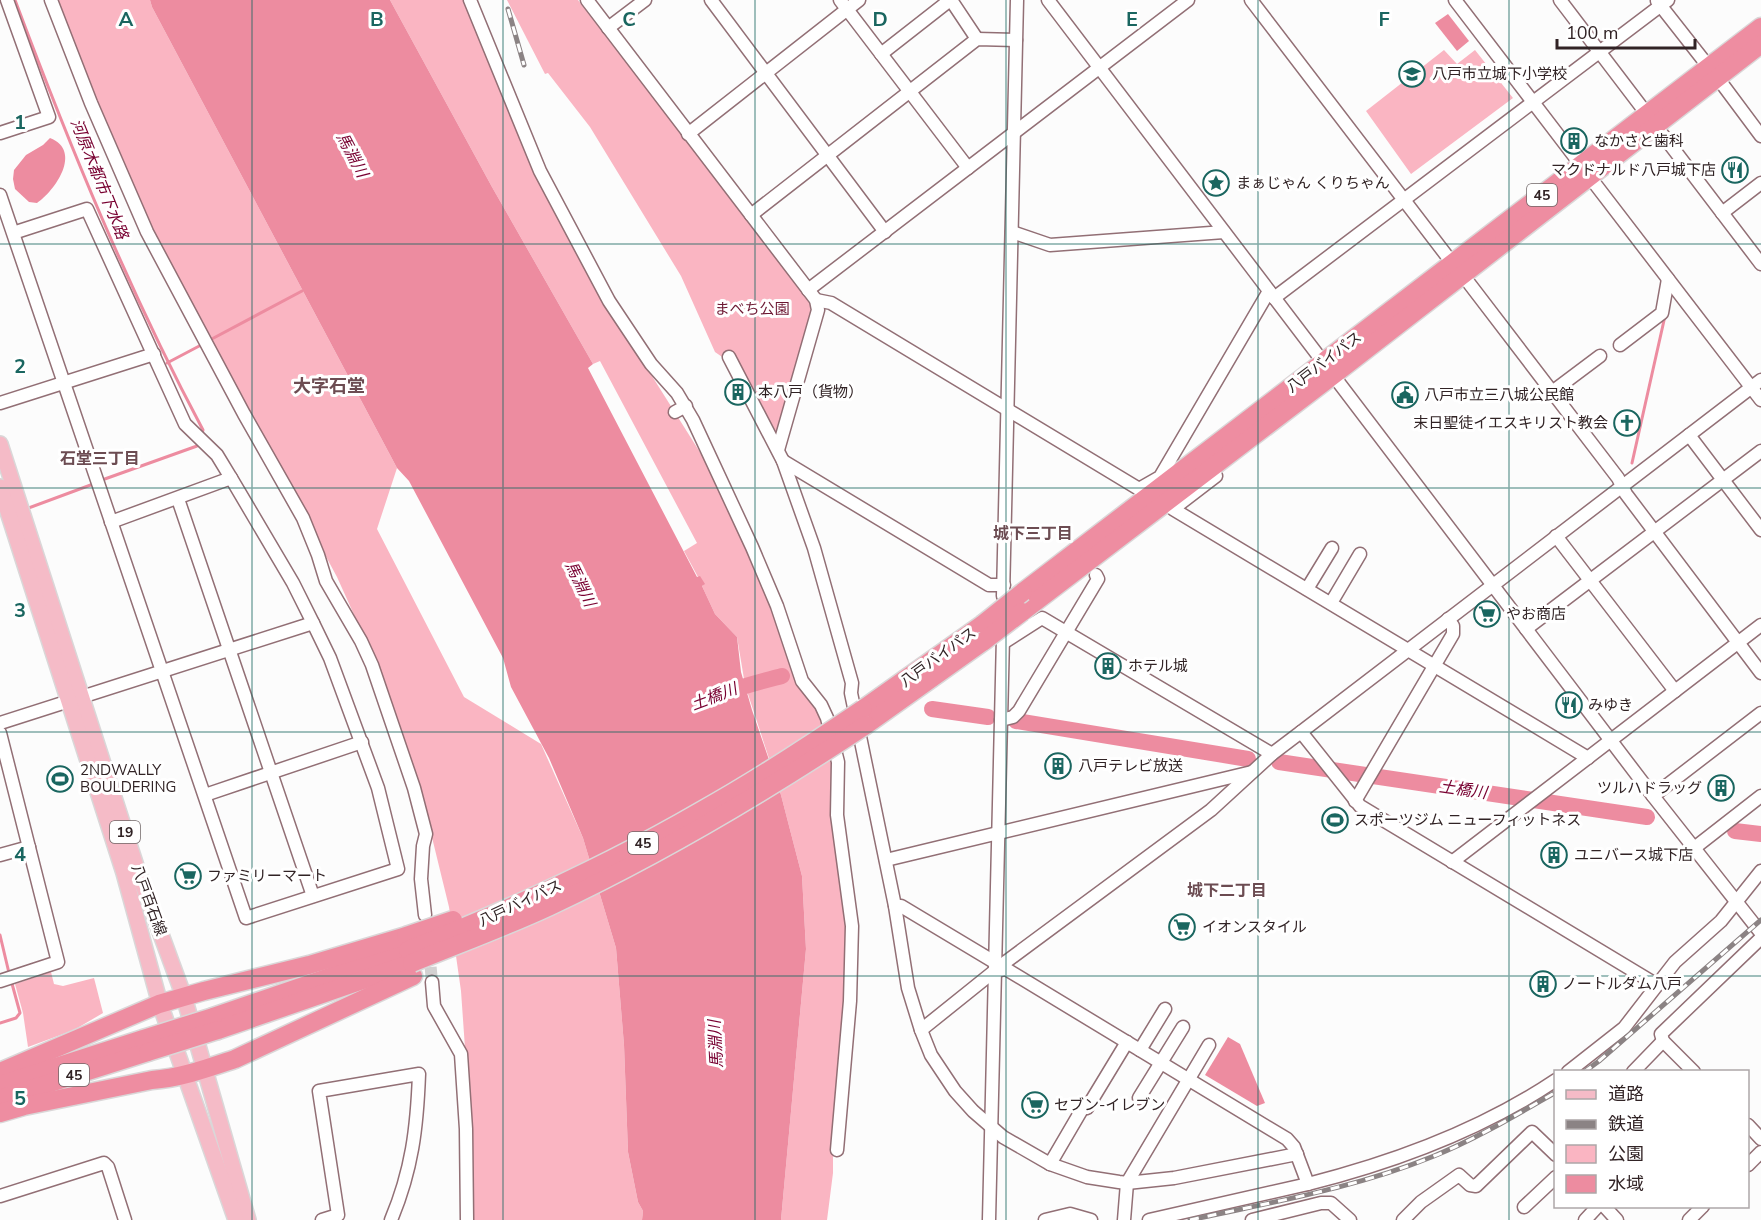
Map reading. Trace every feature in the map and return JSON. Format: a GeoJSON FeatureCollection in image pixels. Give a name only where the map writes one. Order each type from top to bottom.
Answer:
{"type":"FeatureCollection","features":[{"type":"Feature","properties":{"kind":"highway","name":"八戸バイパス"},"geometry":{"type":"LineString","coordinates":[[983,632],[1023,592],[1328,370],[1712,72],[1761,27]]}},
{"type":"Feature","properties":{"kind":"highway","name":"八戸バイパス"},"geometry":{"type":"LineString","coordinates":[[1712,72],[1761,44]]}},
{"type":"Feature","properties":{"kind":"highway","name":"八戸バイパス"},"geometry":{"type":"LineString","coordinates":[[410,956],[491,941],[549,906],[687,836],[794,773],[864,717],[983,632],[1022,612],[1259,430],[1328,370]]}},
{"type":"Feature","properties":{"kind":"highway","name":"八戸バイパス"},"geometry":{"type":"LineString","coordinates":[[0,1099],[146,1046],[410,956],[563,883],[700,812],[864,717]]}},
{"type":"Feature","properties":{"kind":"highway"},"geometry":{"type":"LineString","coordinates":[[0,1072],[160,1004],[184,997],[309,965],[410,956]]}},
{"type":"Feature","properties":{"kind":"highway"},"geometry":{"type":"LineString","coordinates":[[0,1113],[24,1106],[186,1075],[235,1059],[410,956]]}},
{"type":"Feature","properties":{"kind":"highway","name":"八戸バイパス"},"geometry":{"type":"LineString","coordinates":[[0,1085],[146,1046]]}},
{"type":"Feature","properties":{"kind":"main road","name":"八戸百石線"},"geometry":{"type":"LineString","coordinates":[[0,444],[75,699],[160,1004],[236,1220]]}},
{"type":"Feature","properties":{"kind":"main road","name":"八戸百石線"},"geometry":{"type":"LineString","coordinates":[[0,487],[184,997],[248,1220]]}},
{"type":"Feature","properties":{"kind":"street"},"geometry":{"type":"LineString","coordinates":[[0,133],[49,117],[7,0]]}},
{"type":"Feature","properties":{"kind":"street"},"geometry":{"type":"LineString","coordinates":[[51,0],[91,103],[147,232],[238,405],[303,518],[326,581],[361,641],[372,665],[407,767],[426,834],[421,879],[425,915]]}},
{"type":"Feature","properties":{"kind":"street"},"geometry":{"type":"LineString","coordinates":[[470,0],[522,130],[562,214],[609,301],[635,343],[677,393],[680,409],[756,557],[777,606],[802,681],[821,705],[827,717],[838,762],[837,815],[852,926],[850,1001],[837,1150]]}},
{"type":"Feature","properties":{"kind":"street"},"geometry":{"type":"LineString","coordinates":[[587,0],[812,295],[818,310],[780,456]]}},
{"type":"Feature","properties":{"kind":"street"},"geometry":{"type":"LineString","coordinates":[[608,28],[645,0]]}},
{"type":"Feature","properties":{"kind":"street"},"geometry":{"type":"LineString","coordinates":[[711,0],[885,232]]}},
{"type":"Feature","properties":{"kind":"street"},"geometry":{"type":"LineString","coordinates":[[840,0],[968,168]]}},
{"type":"Feature","properties":{"kind":"street"},"geometry":{"type":"LineString","coordinates":[[688,134],[859,0]]}},
{"type":"Feature","properties":{"kind":"street"},"geometry":{"type":"LineString","coordinates":[[881,54],[951,0],[977,39]]}},
{"type":"Feature","properties":{"kind":"street"},"geometry":{"type":"LineString","coordinates":[[780,456],[990,585],[1004,591],[1017,0]]}},
{"type":"Feature","properties":{"kind":"street"},"geometry":{"type":"LineString","coordinates":[[1048,0],[1610,740],[1761,933]]}},
{"type":"Feature","properties":{"kind":"street"},"geometry":{"type":"LineString","coordinates":[[812,295],[885,232],[1188,0]]}},
{"type":"Feature","properties":{"kind":"street"},"geometry":{"type":"LineString","coordinates":[[1251,0],[1551,392],[1761,673]]}},
{"type":"Feature","properties":{"kind":"street"},"geometry":{"type":"LineString","coordinates":[[1455,0],[1668,279],[1756,384],[1761,400]]}},
{"type":"Feature","properties":{"kind":"street"},"geometry":{"type":"LineString","coordinates":[[1560,0],[1761,264]]}},
{"type":"Feature","properties":{"kind":"street"},"geometry":{"type":"LineString","coordinates":[[812,295],[831,303],[1138,489],[1160,477],[1271,295],[1404,200],[1600,52],[1662,2],[1761,136]]}},
{"type":"Feature","properties":{"kind":"street"},"geometry":{"type":"LineString","coordinates":[[751,215],[977,39],[1016,40]]}},
{"type":"Feature","properties":{"kind":"street"},"geometry":{"type":"LineString","coordinates":[[1722,213],[1761,183]]}},
{"type":"Feature","properties":{"kind":"street"},"geometry":{"type":"LineString","coordinates":[[0,195],[246,918],[398,869],[378,788],[330,658],[294,583],[231,478],[217,456],[185,424],[87,209],[13,233]]}},
{"type":"Feature","properties":{"kind":"street"},"geometry":{"type":"LineString","coordinates":[[1012,232],[1050,245],[1224,232]]}},
{"type":"Feature","properties":{"kind":"street"},"geometry":{"type":"LineString","coordinates":[[1620,345],[1662,313],[1668,279]]}},
{"type":"Feature","properties":{"kind":"street"},"geometry":{"type":"LineString","coordinates":[[0,403],[154,354]]}},
{"type":"Feature","properties":{"kind":"street"},"geometry":{"type":"LineString","coordinates":[[1551,392],[1600,356]]}},
{"type":"Feature","properties":{"kind":"street"},"geometry":{"type":"LineString","coordinates":[[729,357],[780,456],[814,548],[852,683],[851,693],[895,906],[908,988],[931,1055],[955,1091],[991,1129],[1050,1164],[1087,1178],[1127,1183],[1174,1178],[1297,1154]]}},
{"type":"Feature","properties":{"kind":"street"},"geometry":{"type":"LineString","coordinates":[[921,1030],[996,967],[1211,810],[1272,754],[1300,732],[1756,384]]}},
{"type":"Feature","properties":{"kind":"street"},"geometry":{"type":"LineString","coordinates":[[1259,430],[1260,441],[1173,509],[1588,758]]}},
{"type":"Feature","properties":{"kind":"street"},"geometry":{"type":"LineString","coordinates":[[1689,435],[1761,530]]}},
{"type":"Feature","properties":{"kind":"street"},"geometry":{"type":"LineString","coordinates":[[1526,629],[1761,451]]}},
{"type":"Feature","properties":{"kind":"street"},"geometry":{"type":"LineString","coordinates":[[111,522],[231,478]]}},
{"type":"Feature","properties":{"kind":"street"},"geometry":{"type":"LineString","coordinates":[[178,499],[313,896]]}},
{"type":"Feature","properties":{"kind":"street"},"geometry":{"type":"LineString","coordinates":[[1556,536],[1675,691]]}},
{"type":"Feature","properties":{"kind":"street"},"geometry":{"type":"LineString","coordinates":[[1307,589],[1332,548]]}},
{"type":"Feature","properties":{"kind":"street"},"geometry":{"type":"LineString","coordinates":[[1331,603],[1360,554]]}},
{"type":"Feature","properties":{"kind":"street"},"geometry":{"type":"LineString","coordinates":[[1001,720],[1013,717],[1019,711],[1098,579],[1096,575]]}},
{"type":"Feature","properties":{"kind":"street"},"geometry":{"type":"LineString","coordinates":[[989,1220],[1003,640],[1042,618],[1272,754]]}},
{"type":"Feature","properties":{"kind":"street"},"geometry":{"type":"LineString","coordinates":[[1355,801],[1453,634],[1453,626],[1448,619]]}},
{"type":"Feature","properties":{"kind":"street"},"geometry":{"type":"LineString","coordinates":[[0,723],[313,623]]}},
{"type":"Feature","properties":{"kind":"street"},"geometry":{"type":"LineString","coordinates":[[1452,862],[1761,625]]}},
{"type":"Feature","properties":{"kind":"street"},"geometry":{"type":"LineString","coordinates":[[1653,796],[1761,713]]}},
{"type":"Feature","properties":{"kind":"street"},"geometry":{"type":"LineString","coordinates":[[1300,732],[1360,806],[1657,985]]}},
{"type":"Feature","properties":{"kind":"street"},"geometry":{"type":"LineString","coordinates":[[0,733],[58,962],[0,981]]}},
{"type":"Feature","properties":{"kind":"street"},"geometry":{"type":"LineString","coordinates":[[205,795],[362,742]]}},
{"type":"Feature","properties":{"kind":"street"},"geometry":{"type":"LineString","coordinates":[[886,860],[1253,772]]}},
{"type":"Feature","properties":{"kind":"street"},"geometry":{"type":"LineString","coordinates":[[1694,849],[1761,796]]}},
{"type":"Feature","properties":{"kind":"street"},"geometry":{"type":"LineString","coordinates":[[0,855],[29,847]]}},
{"type":"Feature","properties":{"kind":"street"},"geometry":{"type":"LineString","coordinates":[[1569,1070],[1624,1028],[1675,962],[1721,921],[1761,871]]}},
{"type":"Feature","properties":{"kind":"street"},"geometry":{"type":"LineString","coordinates":[[895,906],[901,906],[996,967],[1006,969],[1287,1139],[1294,1147],[1312,1183],[1315,1205],[1303,1220]]}},
{"type":"Feature","properties":{"kind":"street"},"geometry":{"type":"LineString","coordinates":[[1693,1070],[1663,1041],[1661,1034],[1761,938]]}},
{"type":"Feature","properties":{"kind":"street"},"geometry":{"type":"LineString","coordinates":[[432,982],[434,1006],[461,1054],[466,1129],[467,1220]]}},
{"type":"Feature","properties":{"kind":"street"},"geometry":{"type":"LineString","coordinates":[[1140,1050],[1166,1009]]}},
{"type":"Feature","properties":{"kind":"street"},"geometry":{"type":"LineString","coordinates":[[1140,1098],[1183,1028]]}},
{"type":"Feature","properties":{"kind":"street"},"geometry":{"type":"LineString","coordinates":[[1634,1070],[1663,1041]]}},
{"type":"Feature","properties":{"kind":"street"},"geometry":{"type":"LineString","coordinates":[[1050,1164],[1127,1042]]}},
{"type":"Feature","properties":{"kind":"street"},"geometry":{"type":"LineString","coordinates":[[1124,1220],[1127,1183],[1209,1045]]}},
{"type":"Feature","properties":{"kind":"street"},"geometry":{"type":"LineString","coordinates":[[322,1220],[342,1218],[319,1090],[419,1074],[417,1118],[412,1153],[403,1191],[391,1220]]}},
{"type":"Feature","properties":{"kind":"street"},"geometry":{"type":"LineString","coordinates":[[1149,1220],[1312,1183],[1390,1162],[1464,1132],[1554,1081]]}},
{"type":"Feature","properties":{"kind":"street"},"geometry":{"type":"LineString","coordinates":[[1749,1126],[1761,1138]]}},
{"type":"Feature","properties":{"kind":"street"},"geometry":{"type":"LineString","coordinates":[[1402,1220],[1421,1202],[1459,1175],[1470,1185],[1476,1186],[1532,1131],[1553,1146]]}},
{"type":"Feature","properties":{"kind":"street"},"geometry":{"type":"LineString","coordinates":[[1749,1164],[1761,1152]]}},
{"type":"Feature","properties":{"kind":"street"},"geometry":{"type":"LineString","coordinates":[[0,1196],[104,1163],[108,1167],[125,1220]]}},
{"type":"Feature","properties":{"kind":"street"},"geometry":{"type":"LineString","coordinates":[[1524,1207],[1554,1179]]}},
{"type":"Feature","properties":{"kind":"street"},"geometry":{"type":"LineString","coordinates":[[1252,1220],[1331,1203],[1348,1219]]}},
{"type":"Feature","properties":{"kind":"street"},"geometry":{"type":"LineString","coordinates":[[1585,1220],[1596,1208]]}},
{"type":"Feature","properties":{"kind":"street"},"geometry":{"type":"LineString","coordinates":[[1606,1208],[1617,1220]]}},
{"type":"Feature","properties":{"kind":"street"},"geometry":{"type":"LineString","coordinates":[[1689,1220],[1702,1208]]}},
{"type":"Feature","properties":{"kind":"street"},"geometry":{"type":"LineString","coordinates":[[1045,1220],[1070,1214],[1091,1220]]}},
{"type":"Feature","properties":{"kind":"green space"},"geometry":{"type":"Polygon","coordinates":[[[56,0],[150,0],[397,468],[377,529],[464,697],[541,744],[583,838],[616,948],[624,1045],[628,1152],[638,1202],[643,1211],[642,1220],[471,1220],[471,1134],[461,991],[449,907],[427,817],[395,714],[379,670],[337,577],[153,235],[96,104],[56,0]]]}},
{"type":"Feature","properties":{"kind":"green space"},"geometry":{"type":"Polygon","coordinates":[[[390,0],[466,0],[519,132],[645,365],[715,476],[821,720],[833,764],[848,926],[847,1000],[827,1220],[781,1220],[806,949],[802,876],[781,795],[745,685],[737,637],[715,614],[702,586],[704,584],[684,551],[697,543],[600,361],[593,364],[492,187],[390,0]]]}},
{"type":"Feature","properties":{"kind":"green space","name":"まべち公園"},"geometry":{"type":"Polygon","coordinates":[[[507,0],[578,0],[809,301],[811,311],[780,433],[772,433],[728,361],[715,352],[681,276],[590,127],[548,73],[545,74],[507,0]]]}},
{"type":"Feature","properties":{"kind":"green space"},"geometry":{"type":"Polygon","coordinates":[[[1444,50],[1457,64],[1475,50],[1513,98],[1411,174],[1366,111],[1444,50]]]}},
{"type":"Feature","properties":{"kind":"green space"},"geometry":{"type":"Polygon","coordinates":[[[51,972],[54,984],[63,986],[94,978],[103,1013],[74,1030],[28,1047],[23,1013],[15,984],[51,972]]]}},
{"type":"Feature","properties":{"kind":"water","name":"馬淵川"},"geometry":{"type":"Polygon","coordinates":[[[150,0],[390,0],[492,187],[593,364],[588,368],[697,577],[700,576],[705,584],[702,586],[715,614],[737,637],[741,672],[781,795],[802,876],[806,949],[781,1220],[642,1220],[643,1211],[638,1202],[628,1152],[624,1045],[616,948],[583,838],[549,758],[511,687],[503,658],[409,481],[397,468],[150,0]]]}},
{"type":"Feature","properties":{"kind":"water"},"geometry":{"type":"Polygon","coordinates":[[[1448,14],[1469,41],[1457,51],[1435,23],[1448,14]]]}},
{"type":"Feature","properties":{"kind":"water"},"geometry":{"type":"Polygon","coordinates":[[[50,138],[60,144],[64,152],[63,171],[58,181],[44,197],[37,203],[29,202],[15,189],[14,170],[26,155],[50,138]]]}},
{"type":"Feature","properties":{"kind":"water"},"geometry":{"type":"Polygon","coordinates":[[[1228,1037],[1240,1044],[1265,1103],[1257,1106],[1205,1075],[1228,1037]]]}},
{"type":"Feature","properties":{"kind":"waterway","name":"河原木都市下水路"},"geometry":{"type":"LineString","coordinates":[[15,0],[57,110],[125,272],[203,430],[202,434]]}},
{"type":"Feature","properties":{"kind":"waterway","name":"河原木都市下水路"},"geometry":{"type":"LineString","coordinates":[[208,341],[302,291]]}},
{"type":"Feature","properties":{"kind":"waterway"},"geometry":{"type":"LineString","coordinates":[[1632,463],[1665,316]]}},
{"type":"Feature","properties":{"kind":"waterway","name":"河原木都市下水路"},"geometry":{"type":"LineString","coordinates":[[167,363],[203,344]]}},
{"type":"Feature","properties":{"kind":"waterway","name":"河原木都市下水路"},"geometry":{"type":"LineString","coordinates":[[102,480],[197,446],[199,443]]}},
{"type":"Feature","properties":{"kind":"waterway","name":"河原木都市下水路"},"geometry":{"type":"LineString","coordinates":[[26,509],[96,483]]}},
{"type":"Feature","properties":{"kind":"waterway","name":"土橋川"},"geometry":{"type":"LineString","coordinates":[[724,693],[782,676]]}},
{"type":"Feature","properties":{"kind":"waterway","name":"土橋川"},"geometry":{"type":"LineString","coordinates":[[932,709],[988,717]]}},
{"type":"Feature","properties":{"kind":"waterway","name":"土橋川"},"geometry":{"type":"LineString","coordinates":[[1016,721],[1248,759]]}},
{"type":"Feature","properties":{"kind":"waterway","name":"土橋川"},"geometry":{"type":"LineString","coordinates":[[1279,762],[1647,817]]}},
{"type":"Feature","properties":{"kind":"waterway","name":"土橋川"},"geometry":{"type":"LineString","coordinates":[[1735,831],[1761,834]]}},
{"type":"Feature","properties":{"kind":"waterway","name":"河原木都市下水路"},"geometry":{"type":"LineString","coordinates":[[0,935],[9,973]]}},
{"type":"Feature","properties":{"kind":"waterway","name":"河原木都市下水路"},"geometry":{"type":"LineString","coordinates":[[0,1023],[16,1018],[20,1013],[11,980]]}},
{"type":"Feature","properties":{"kind":"tunnel"},"geometry":{"type":"LineString","coordinates":[[429,949],[432,982]]}},
{"type":"Feature","properties":{"kind":"railway"},"geometry":{"type":"LineString","coordinates":[[508,9],[524,65]]}},
{"type":"Feature","properties":{"kind":"railway"},"geometry":{"type":"LineString","coordinates":[[1587,1070],[1761,920]]}},
{"type":"Feature","properties":{"kind":"railway"},"geometry":{"type":"LineString","coordinates":[[1190,1220],[1344,1186],[1404,1167],[1465,1142],[1554,1093]]}},
{"type":"Feature","properties":{"kind":"place","name":"八戸市立城下小学校"},"geometry":{"type":"Point","coordinates":[1412,74]}},
{"type":"Feature","properties":{"kind":"place","name":"なかさと歯科"},"geometry":{"type":"Point","coordinates":[1574,141]}},
{"type":"Feature","properties":{"kind":"place","name":"マクドナルド八戸城下店"},"geometry":{"type":"Point","coordinates":[1735,170]}},
{"type":"Feature","properties":{"kind":"place","name":"まぁじゃん くりちゃん"},"geometry":{"type":"Point","coordinates":[1216,183]}},
{"type":"Feature","properties":{"kind":"place","name":"本八戸（貨物）"},"geometry":{"type":"Point","coordinates":[738,392]}},
{"type":"Feature","properties":{"kind":"place","name":"八戸市立三八城公民館"},"geometry":{"type":"Point","coordinates":[1405,395]}},
{"type":"Feature","properties":{"kind":"place","name":"末日聖徒イエスキリスト教会"},"geometry":{"type":"Point","coordinates":[1627,423]}},
{"type":"Feature","properties":{"kind":"place","name":"やお商店"},"geometry":{"type":"Point","coordinates":[1487,614]}},
{"type":"Feature","properties":{"kind":"place","name":"ホテル城"},"geometry":{"type":"Point","coordinates":[1108,666]}},
{"type":"Feature","properties":{"kind":"place","name":"みゆき"},"geometry":{"type":"Point","coordinates":[1569,705]}},
{"type":"Feature","properties":{"kind":"place","name":"八戸テレビ放送"},"geometry":{"type":"Point","coordinates":[1058,766]}},
{"type":"Feature","properties":{"kind":"place","name":"2NDWALLY BOULDERING"},"geometry":{"type":"Point","coordinates":[60,779]}},
{"type":"Feature","properties":{"kind":"place","name":"ツルハドラッグ"},"geometry":{"type":"Point","coordinates":[1721,788]}},
{"type":"Feature","properties":{"kind":"place","name":"スポーツジム ニューフィットネス"},"geometry":{"type":"Point","coordinates":[1335,820]}},
{"type":"Feature","properties":{"kind":"place","name":"ユニバース城下店"},"geometry":{"type":"Point","coordinates":[1554,855]}},
{"type":"Feature","properties":{"kind":"place","name":"ファミリーマート"},"geometry":{"type":"Point","coordinates":[188,876]}},
{"type":"Feature","properties":{"kind":"place","name":"イオンスタイル"},"geometry":{"type":"Point","coordinates":[1182,927]}},
{"type":"Feature","properties":{"kind":"place","name":"ノートルダム八戸"},"geometry":{"type":"Point","coordinates":[1543,984]}},
{"type":"Feature","properties":{"kind":"place","name":"セブン-イレブン"},"geometry":{"type":"Point","coordinates":[1035,1105]}},
{"type":"Feature","properties":{"kind":"district","name":"大字石堂"},"geometry":{"type":"Point","coordinates":[329,386]}},
{"type":"Feature","properties":{"kind":"district","name":"石堂三丁目"},"geometry":{"type":"Point","coordinates":[100,459]}},
{"type":"Feature","properties":{"kind":"district","name":"城下三丁目"},"geometry":{"type":"Point","coordinates":[1033,534]}},
{"type":"Feature","properties":{"kind":"district","name":"城下二丁目"},"geometry":{"type":"Point","coordinates":[1227,891]}}]}
